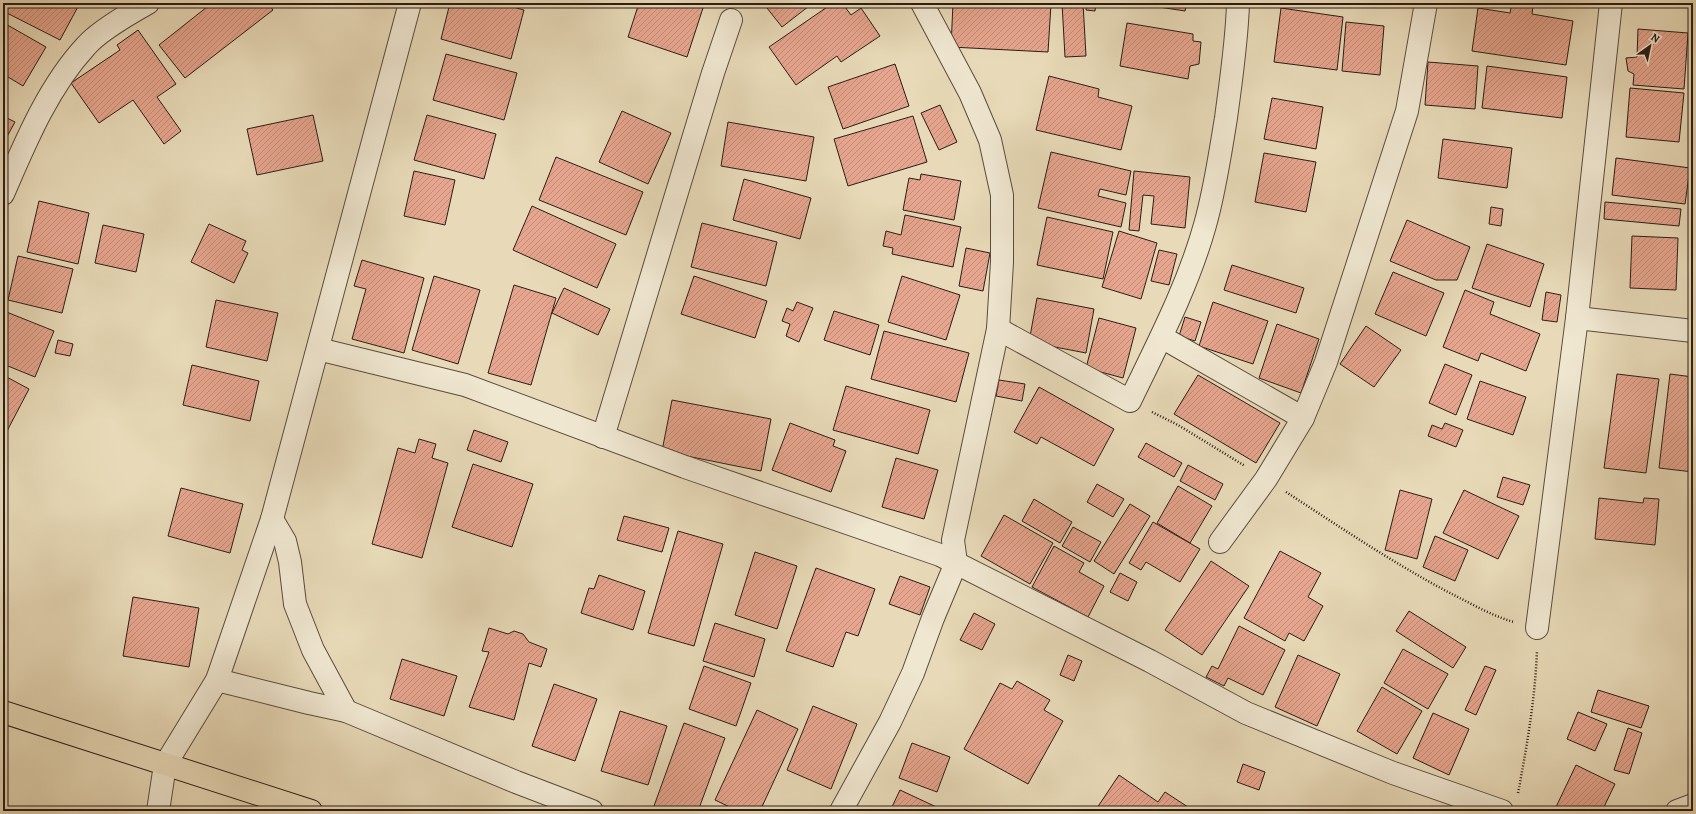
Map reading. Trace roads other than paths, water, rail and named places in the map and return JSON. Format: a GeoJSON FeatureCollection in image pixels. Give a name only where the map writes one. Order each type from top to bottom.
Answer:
{"type":"FeatureCollection","features":[{"type":"Feature","properties":{"kind":"highway"},"geometry":{"type":"LineString","coordinates":[[3,712],[165,766],[311,811]]}},
{"type":"Feature","properties":{"kind":"street"},"geometry":{"type":"LineString","coordinates":[[3,194],[18,158],[58,80],[87,45],[133,11],[148,3]]}},
{"type":"Feature","properties":{"kind":"street"},"geometry":{"type":"LineString","coordinates":[[158,811],[165,766],[217,680],[272,519],[410,3]]}},
{"type":"Feature","properties":{"kind":"street"},"geometry":{"type":"LineString","coordinates":[[841,811],[890,722],[913,673],[932,618],[956,563],[953,540],[998,329],[1002,262],[1002,195],[990,140],[970,93],[938,30],[922,3]]}},
{"type":"Feature","properties":{"kind":"street"},"geometry":{"type":"LineString","coordinates":[[998,329],[1130,401],[1172,315],[1205,226],[1214,188],[1223,138],[1233,69],[1238,3]]}},
{"type":"Feature","properties":{"kind":"street"},"geometry":{"type":"LineString","coordinates":[[1220,542],[1266,479],[1303,418],[1326,362],[1407,111],[1426,3]]}},
{"type":"Feature","properties":{"kind":"street"},"geometry":{"type":"LineString","coordinates":[[1537,628],[1577,318],[1612,3]]}},
{"type":"Feature","properties":{"kind":"street"},"geometry":{"type":"LineString","coordinates":[[603,437],[713,73],[731,20]]}},
{"type":"Feature","properties":{"kind":"street"},"geometry":{"type":"LineString","coordinates":[[1577,318],[1693,331]]}},
{"type":"Feature","properties":{"kind":"street"},"geometry":{"type":"LineString","coordinates":[[1165,339],[1303,418]]}},
{"type":"Feature","properties":{"kind":"street"},"geometry":{"type":"LineString","coordinates":[[318,349],[465,385],[603,437],[940,555],[1150,661],[1246,713],[1393,773],[1510,804]]}},
{"type":"Feature","properties":{"kind":"street"},"geometry":{"type":"LineString","coordinates":[[272,519],[285,541],[290,562],[295,604],[313,650],[346,711]]}},
{"type":"Feature","properties":{"kind":"street"},"geometry":{"type":"LineString","coordinates":[[217,680],[346,711],[516,782],[592,811]]}},
{"type":"Feature","properties":{"kind":"street"},"geometry":{"type":"LineString","coordinates":[[1677,811],[1693,805]]}}]}
